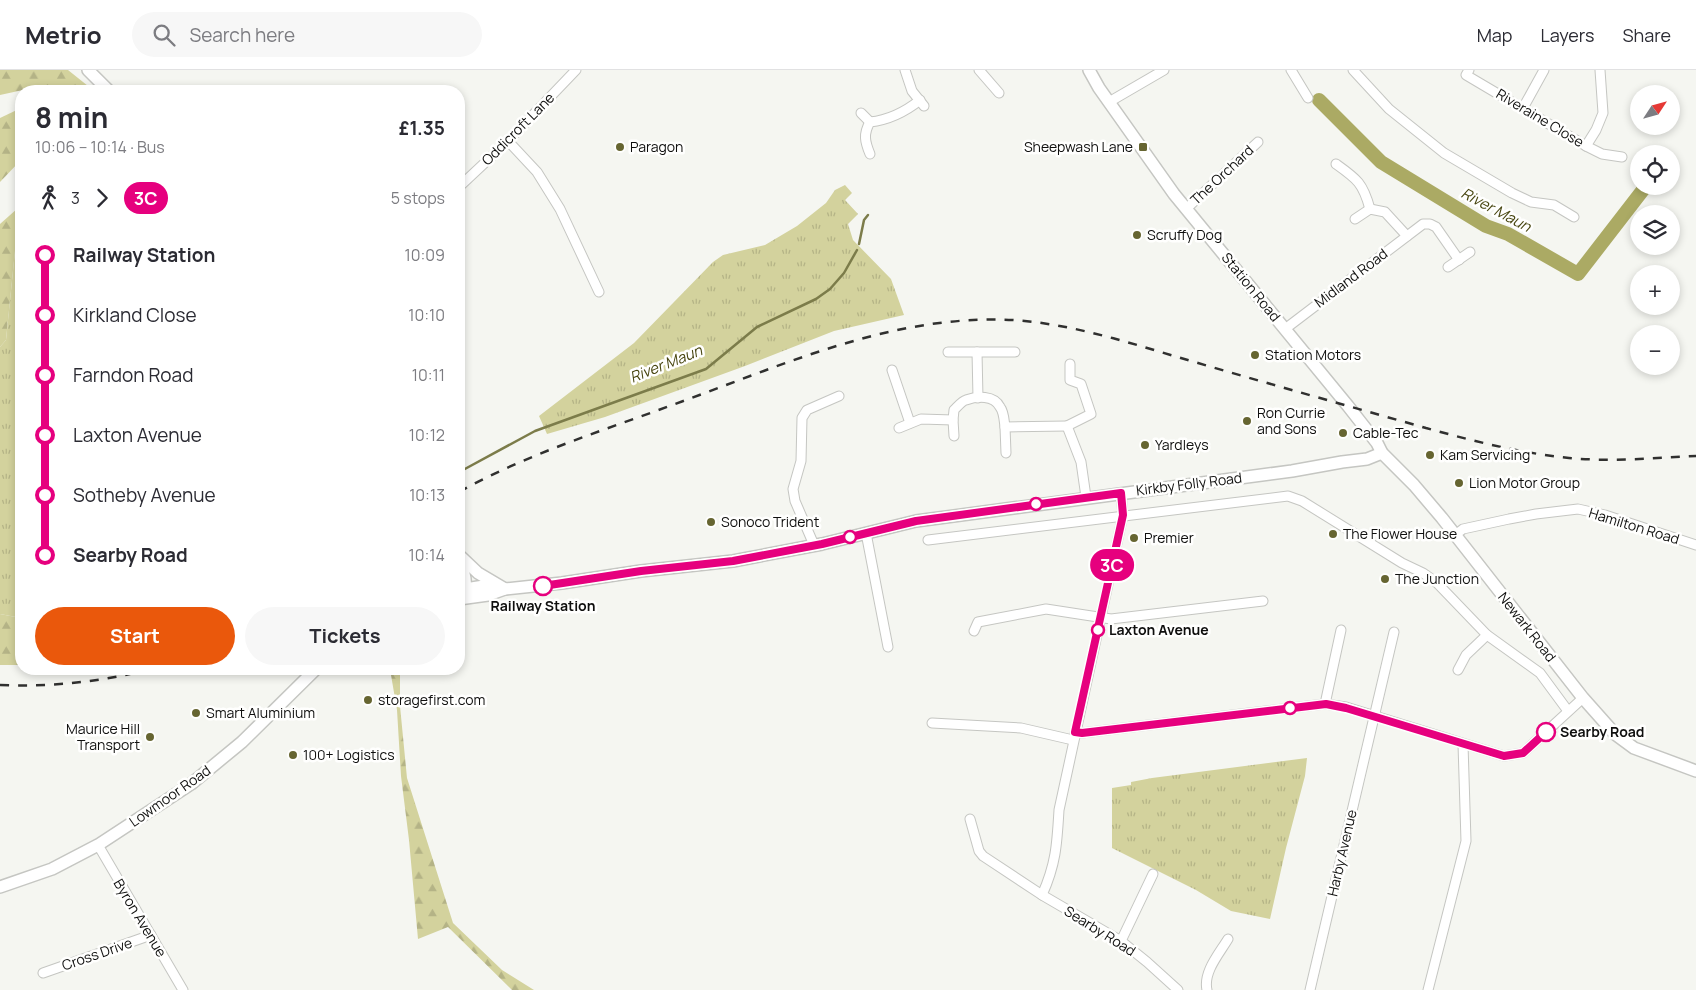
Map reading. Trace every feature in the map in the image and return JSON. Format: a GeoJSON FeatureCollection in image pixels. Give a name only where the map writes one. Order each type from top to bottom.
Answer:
{"type":"FeatureCollection","features":[{"type":"Feature","properties":{"kind":"main road"},"geometry":{"type":"LineString","coordinates":[[88,70],[103,85]]}},
{"type":"Feature","properties":{"kind":"main road","name":"Station Road"},"geometry":{"type":"LineString","coordinates":[[1089,70],[1099,88],[1174,194],[1371,436],[1382,453]]}},
{"type":"Feature","properties":{"kind":"main road","name":"Kirkby Folly Road"},"geometry":{"type":"LineString","coordinates":[[505,590],[562,584],[641,571],[733,561],[814,546],[916,521],[1366,459],[1382,453]]}},
{"type":"Feature","properties":{"kind":"main road","name":"Newark Road"},"geometry":{"type":"LineString","coordinates":[[1382,453],[1414,485],[1583,698],[1615,734],[1634,748],[1696,771]]}},
{"type":"Feature","properties":{"kind":"main road"},"geometry":{"type":"LineString","coordinates":[[465,561],[478,573],[505,590]]}},
{"type":"Feature","properties":{"kind":"main road"},"geometry":{"type":"LineString","coordinates":[[465,592],[484,586],[505,590]]}},
{"type":"Feature","properties":{"kind":"main road","name":"Lowmoor Road"},"geometry":{"type":"LineString","coordinates":[[0,887],[52,869],[98,845],[191,784],[242,742],[310,675]]}},
{"type":"Feature","properties":{"kind":"street","name":"Oddicroft Lane"},"geometry":{"type":"LineString","coordinates":[[465,181],[508,141],[576,70]]}},
{"type":"Feature","properties":{"kind":"street"},"geometry":{"type":"LineString","coordinates":[[870,122],[880,121],[922,103],[912,91],[905,70]]}},
{"type":"Feature","properties":{"kind":"street"},"geometry":{"type":"LineString","coordinates":[[979,70],[999,93]]}},
{"type":"Feature","properties":{"kind":"street"},"geometry":{"type":"LineString","coordinates":[[1109,102],[1164,70]]}},
{"type":"Feature","properties":{"kind":"street"},"geometry":{"type":"LineString","coordinates":[[1290,70],[1308,98]]}},
{"type":"Feature","properties":{"kind":"street"},"geometry":{"type":"LineString","coordinates":[[1353,70],[1389,109],[1444,153],[1499,186],[1531,202],[1554,204],[1571,215],[1562,222]]}},
{"type":"Feature","properties":{"kind":"street","name":"Riveraine Close"},"geometry":{"type":"LineString","coordinates":[[1469,70],[1466,75],[1586,146],[1602,154],[1622,157]]}},
{"type":"Feature","properties":{"kind":"street"},"geometry":{"type":"LineString","coordinates":[[1522,108],[1544,70]]}},
{"type":"Feature","properties":{"kind":"street"},"geometry":{"type":"LineString","coordinates":[[1586,146],[1596,130],[1603,113],[1600,70]]}},
{"type":"Feature","properties":{"kind":"street"},"geometry":{"type":"LineString","coordinates":[[861,113],[870,122]]}},
{"type":"Feature","properties":{"kind":"street"},"geometry":{"type":"LineString","coordinates":[[870,122],[865,130],[865,142],[870,154]]}},
{"type":"Feature","properties":{"kind":"street"},"geometry":{"type":"LineString","coordinates":[[508,141],[538,172],[560,209],[599,292]]}},
{"type":"Feature","properties":{"kind":"street","name":"The Orchard"},"geometry":{"type":"LineString","coordinates":[[1186,209],[1258,142]]}},
{"type":"Feature","properties":{"kind":"street"},"geometry":{"type":"LineString","coordinates":[[1336,164],[1354,176],[1365,190],[1370,209]]}},
{"type":"Feature","properties":{"kind":"street"},"geometry":{"type":"LineString","coordinates":[[1355,219],[1370,209],[1386,212],[1407,236]]}},
{"type":"Feature","properties":{"kind":"street","name":"Midland Road"},"geometry":{"type":"LineString","coordinates":[[1285,329],[1423,224],[1430,224],[1436,227],[1459,260]]}},
{"type":"Feature","properties":{"kind":"street"},"geometry":{"type":"LineString","coordinates":[[1448,268],[1470,252]]}},
{"type":"Feature","properties":{"kind":"street"},"geometry":{"type":"LineString","coordinates":[[948,352],[1015,352]]}},
{"type":"Feature","properties":{"kind":"street"},"geometry":{"type":"LineString","coordinates":[[977,352],[978,398]]}},
{"type":"Feature","properties":{"kind":"street"},"geometry":{"type":"LineString","coordinates":[[1005,427],[1067,426],[1091,414],[1080,384],[1070,380],[1070,364]]}},
{"type":"Feature","properties":{"kind":"street"},"geometry":{"type":"LineString","coordinates":[[892,370],[910,423]]}},
{"type":"Feature","properties":{"kind":"street"},"geometry":{"type":"LineString","coordinates":[[814,546],[795,501],[793,488],[801,461],[802,418],[807,410],[839,396]]}},
{"type":"Feature","properties":{"kind":"street"},"geometry":{"type":"LineString","coordinates":[[954,436],[954,410],[965,400],[990,398],[1002,408],[1006,452]]}},
{"type":"Feature","properties":{"kind":"street"},"geometry":{"type":"LineString","coordinates":[[899,428],[921,418],[953,420]]}},
{"type":"Feature","properties":{"kind":"street"},"geometry":{"type":"LineString","coordinates":[[1067,426],[1081,462],[1086,498]]}},
{"type":"Feature","properties":{"kind":"street"},"geometry":{"type":"LineString","coordinates":[[1042,895],[1051,874],[1057,845],[1059,810],[1123,515],[1121,493]]}},
{"type":"Feature","properties":{"kind":"street","name":"Kirkby Folly Road"},"geometry":{"type":"LineString","coordinates":[[928,540],[1288,496],[1302,501],[1372,544]]}},
{"type":"Feature","properties":{"kind":"street","name":"Hamilton Road"},"geometry":{"type":"LineString","coordinates":[[1455,535],[1463,530],[1510,519],[1578,509],[1605,515],[1696,545]]}},
{"type":"Feature","properties":{"kind":"street"},"geometry":{"type":"LineString","coordinates":[[866,533],[888,647]]}},
{"type":"Feature","properties":{"kind":"street","name":"Newark Road"},"geometry":{"type":"LineString","coordinates":[[1372,544],[1437,583],[1486,635],[1540,673],[1568,711]]}},
{"type":"Feature","properties":{"kind":"street"},"geometry":{"type":"LineString","coordinates":[[974,631],[978,622],[1046,609],[1112,619],[1263,601]]}},
{"type":"Feature","properties":{"kind":"street"},"geometry":{"type":"LineString","coordinates":[[1326,704],[1341,630]]}},
{"type":"Feature","properties":{"kind":"street","name":"Harby Avenue"},"geometry":{"type":"LineString","coordinates":[[1310,990],[1394,632]]}},
{"type":"Feature","properties":{"kind":"street"},"geometry":{"type":"LineString","coordinates":[[1458,670],[1466,655],[1486,635]]}},
{"type":"Feature","properties":{"kind":"street"},"geometry":{"type":"LineString","coordinates":[[932,723],[1022,728],[1074,736],[1082,733],[1326,704],[1374,716],[1504,756],[1523,753],[1583,698]]}},
{"type":"Feature","properties":{"kind":"street"},"geometry":{"type":"LineString","coordinates":[[1428,990],[1466,841],[1463,744]]}},
{"type":"Feature","properties":{"kind":"street","name":"Searby Road"},"geometry":{"type":"LineString","coordinates":[[970,819],[979,851],[983,856],[1042,895],[1121,941],[1178,990]]}},
{"type":"Feature","properties":{"kind":"street","name":"Byron Avenue"},"geometry":{"type":"LineString","coordinates":[[98,845],[183,990]]}},
{"type":"Feature","properties":{"kind":"street"},"geometry":{"type":"LineString","coordinates":[[1121,941],[1153,874]]}},
{"type":"Feature","properties":{"kind":"street","name":"Cross Drive"},"geometry":{"type":"LineString","coordinates":[[43,972],[151,936]]}},
{"type":"Feature","properties":{"kind":"street"},"geometry":{"type":"LineString","coordinates":[[1207,990],[1205,983],[1206,975],[1228,939]]}},
{"type":"Feature","properties":{"kind":"green space"},"geometry":{"type":"Polygon","coordinates":[[[0,70],[68,70],[87,85],[15,85],[15,92],[0,95],[0,70]]]}},
{"type":"Feature","properties":{"kind":"green space"},"geometry":{"type":"Polygon","coordinates":[[[15,111],[15,166],[0,182],[0,118],[15,111]]]}},
{"type":"Feature","properties":{"kind":"green space"},"geometry":{"type":"Polygon","coordinates":[[[845,185],[852,193],[845,200],[858,214],[848,224],[853,240],[891,279],[904,315],[834,331],[605,417],[547,434],[539,416],[634,343],[713,262],[723,255],[765,245],[797,226],[826,203],[835,190],[845,185]]]}},
{"type":"Feature","properties":{"kind":"green space"},"geometry":{"type":"Polygon","coordinates":[[[15,211],[15,251],[6,340],[0,347],[0,224],[15,211]]]}},
{"type":"Feature","properties":{"kind":"green space"},"geometry":{"type":"Polygon","coordinates":[[[15,251],[15,617],[0,614],[0,347],[6,340],[15,251]]]}},
{"type":"Feature","properties":{"kind":"green space"},"geometry":{"type":"Polygon","coordinates":[[[0,614],[15,617],[15,665],[0,665],[0,614]]]}},
{"type":"Feature","properties":{"kind":"green space"},"geometry":{"type":"Polygon","coordinates":[[[391,675],[400,675],[400,706],[407,778],[453,923],[502,970],[534,990],[512,990],[448,927],[418,939],[401,776],[397,710],[391,675]]]}},
{"type":"Feature","properties":{"kind":"green space"},"geometry":{"type":"Polygon","coordinates":[[[1307,758],[1305,776],[1270,919],[1231,911],[1196,890],[1112,848],[1112,788],[1131,785],[1131,782],[1152,778],[1307,758]]]}},
{"type":"Feature","properties":{"kind":"waterway","name":"River Maun"},"geometry":{"type":"LineString","coordinates":[[1319,100],[1381,162],[1486,226],[1508,234],[1578,274],[1639,195]]}},
{"type":"Feature","properties":{"kind":"waterway","name":"River Maun"},"geometry":{"type":"LineString","coordinates":[[859,244],[864,220],[868,215]]}},
{"type":"Feature","properties":{"kind":"waterway","name":"River Maun"},"geometry":{"type":"LineString","coordinates":[[465,469],[535,431],[706,369],[757,327],[816,299],[830,289],[844,273],[857,250]]}},
{"type":"Feature","properties":{"kind":"railway"},"geometry":{"type":"LineString","coordinates":[[465,489],[511,466],[565,444],[799,358],[883,333],[925,325],[969,320],[1036,322],[1081,330],[1426,428],[1515,450],[1551,456],[1601,460],[1696,456]]}},
{"type":"Feature","properties":{"kind":"railway"},"geometry":{"type":"LineString","coordinates":[[0,685],[76,683],[123,675]]}},
{"type":"Feature","properties":{"kind":"bus line","name":"3C"},"geometry":{"type":"LineString","coordinates":[[543,586],[641,571],[733,561],[822,544],[916,521],[1121,493],[1123,515],[1075,732],[1082,733],[1326,704],[1346,708],[1504,756],[1523,753],[1546,732]]}},
{"type":"Feature","properties":{"kind":"place","name":"Paragon"},"geometry":{"type":"Point","coordinates":[620,147]}},
{"type":"Feature","properties":{"kind":"place","name":"Sheepwash Lane"},"geometry":{"type":"Point","coordinates":[1143,147]}},
{"type":"Feature","properties":{"kind":"place","name":"Scruffy Dog"},"geometry":{"type":"Point","coordinates":[1137,235]}},
{"type":"Feature","properties":{"kind":"place","name":"Station Motors"},"geometry":{"type":"Point","coordinates":[1255,355]}},
{"type":"Feature","properties":{"kind":"place","name":"Ron Currie and Sons"},"geometry":{"type":"Point","coordinates":[1247,421]}},
{"type":"Feature","properties":{"kind":"place","name":"Cable-Tec"},"geometry":{"type":"Point","coordinates":[1343,433]}},
{"type":"Feature","properties":{"kind":"place","name":"Yardleys"},"geometry":{"type":"Point","coordinates":[1145,445]}},
{"type":"Feature","properties":{"kind":"place","name":"Kam Servicing"},"geometry":{"type":"Point","coordinates":[1430,455]}},
{"type":"Feature","properties":{"kind":"place","name":"Lion Motor Group"},"geometry":{"type":"Point","coordinates":[1459,483]}},
{"type":"Feature","properties":{"kind":"place","name":"Sonoco Trident"},"geometry":{"type":"Point","coordinates":[711,522]}},
{"type":"Feature","properties":{"kind":"place","name":"The Flower House"},"geometry":{"type":"Point","coordinates":[1333,534]}},
{"type":"Feature","properties":{"kind":"place","name":"Premier"},"geometry":{"type":"Point","coordinates":[1134,538]}},
{"type":"Feature","properties":{"kind":"place","name":"The Junction"},"geometry":{"type":"Point","coordinates":[1385,579]}},
{"type":"Feature","properties":{"kind":"place","name":"Railway Station"},"geometry":{"type":"Point","coordinates":[543,586]}},
{"type":"Feature","properties":{"kind":"place","name":"Laxton Avenue"},"geometry":{"type":"Point","coordinates":[1098,630]}},
{"type":"Feature","properties":{"kind":"place","name":"storagefirst.com"},"geometry":{"type":"Point","coordinates":[368,700]}},
{"type":"Feature","properties":{"kind":"place","name":"Smart Aluminium"},"geometry":{"type":"Point","coordinates":[196,713]}},
{"type":"Feature","properties":{"kind":"place","name":"Searby Road"},"geometry":{"type":"Point","coordinates":[1546,732]}},
{"type":"Feature","properties":{"kind":"place","name":"Maurice Hill Transport"},"geometry":{"type":"Point","coordinates":[150,737]}},
{"type":"Feature","properties":{"kind":"place","name":"100+ Logistics"},"geometry":{"type":"Point","coordinates":[293,755]}}]}
